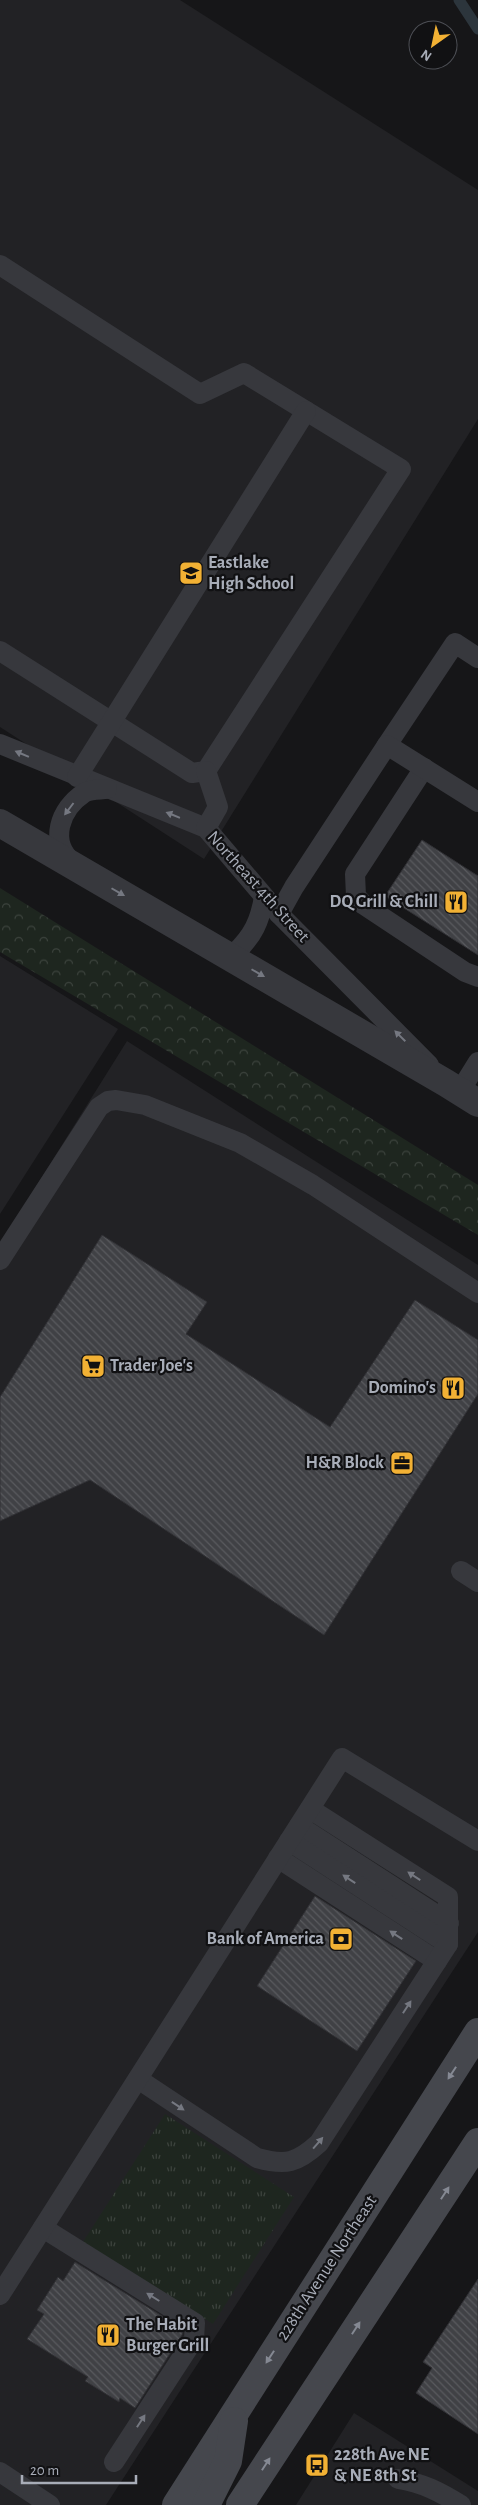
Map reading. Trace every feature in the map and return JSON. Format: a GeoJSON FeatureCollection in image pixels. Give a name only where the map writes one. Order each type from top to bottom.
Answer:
{"type":"FeatureCollection","features":[{"type":"Feature","properties":{"kind":"main road","name":"228th Avenue Northeast"},"geometry":{"type":"LineString","coordinates":[[176,2505],[478,2032]]}},
{"type":"Feature","properties":{"kind":"main road"},"geometry":{"type":"LineString","coordinates":[[240,2505],[478,2142]]}},
{"type":"Feature","properties":{"kind":"main road"},"geometry":{"type":"LineString","coordinates":[[206,2505],[228,2462],[235,2412]]}},
{"type":"Feature","properties":{"kind":"street"},"geometry":{"type":"LineString","coordinates":[[0,823],[461,1092]]}},
{"type":"Feature","properties":{"kind":"lane"},"geometry":{"type":"LineString","coordinates":[[0,651],[192,773],[206,771],[401,469],[244,373],[200,394],[3,272]]}},
{"type":"Feature","properties":{"kind":"lane"},"geometry":{"type":"LineString","coordinates":[[78,777],[306,410]]}},
{"type":"Feature","properties":{"kind":"lane"},"geometry":{"type":"LineString","coordinates":[[279,914],[294,886],[455,643],[478,658]]}},
{"type":"Feature","properties":{"kind":"lane","name":"Northeast 4th Street"},"geometry":{"type":"LineString","coordinates":[[0,744],[206,828],[279,914],[461,1092]]}},
{"type":"Feature","properties":{"kind":"lane"},"geometry":{"type":"LineString","coordinates":[[387,745],[478,802]]}},
{"type":"Feature","properties":{"kind":"lane"},"geometry":{"type":"LineString","coordinates":[[424,768],[355,874],[356,896],[364,905],[449,962],[465,972],[478,976]]}},
{"type":"Feature","properties":{"kind":"lane"},"geometry":{"type":"LineString","coordinates":[[206,771],[218,807],[206,828]]}},
{"type":"Feature","properties":{"kind":"lane"},"geometry":{"type":"LineString","coordinates":[[82,871],[64,856],[57,835],[66,810],[86,791],[110,789]]}},
{"type":"Feature","properties":{"kind":"lane"},"geometry":{"type":"LineString","coordinates":[[222,952],[235,953],[249,940],[261,919],[264,897]]}},
{"type":"Feature","properties":{"kind":"lane"},"geometry":{"type":"LineString","coordinates":[[461,1092],[478,1062]]}},
{"type":"Feature","properties":{"kind":"lane"},"geometry":{"type":"LineString","coordinates":[[0,1260],[93,1115],[108,1101],[116,1100],[145,1105],[240,1143],[313,1185],[478,1293]]}},
{"type":"Feature","properties":{"kind":"lane"},"geometry":{"type":"LineString","coordinates":[[461,1571],[478,1582]]}},
{"type":"Feature","properties":{"kind":"lane"},"geometry":{"type":"LineString","coordinates":[[0,2296],[342,1758],[478,1841]]}},
{"type":"Feature","properties":{"kind":"lane"},"geometry":{"type":"LineString","coordinates":[[138,2079],[257,2158],[277,2163],[302,2158],[319,2143],[448,1944],[450,1923],[448,1897],[310,1809]]}},
{"type":"Feature","properties":{"kind":"lane"},"geometry":{"type":"LineString","coordinates":[[294,1833],[450,1923]]}},
{"type":"Feature","properties":{"kind":"lane"},"geometry":{"type":"LineString","coordinates":[[294,1833],[448,1944]]}},
{"type":"Feature","properties":{"kind":"lane"},"geometry":{"type":"LineString","coordinates":[[278,1858],[437,1961]]}},
{"type":"Feature","properties":{"kind":"lane"},"geometry":{"type":"LineString","coordinates":[[43,2228],[195,2323],[194,2339],[114,2462]]}},
{"type":"Feature","properties":{"kind":"lane"},"geometry":{"type":"LineString","coordinates":[[0,2472],[50,2505]]}},
{"type":"Feature","properties":{"kind":"lane"},"geometry":{"type":"LineString","coordinates":[[398,2479],[414,2481],[437,2490],[461,2505]]}},
{"type":"Feature","properties":{"kind":"shaded area","name":"Eastlake High School"},"geometry":{"type":"Polygon","coordinates":[[[0,0],[180,0],[478,190],[478,419],[204,859],[0,727],[0,0]]]}},
{"type":"Feature","properties":{"kind":"shaded area"},"geometry":{"type":"Polygon","coordinates":[[[0,956],[118,1029],[0,1214],[0,956]]]}},
{"type":"Feature","properties":{"kind":"shaded area"},"geometry":{"type":"Polygon","coordinates":[[[127,1041],[478,1265],[478,1932],[106,2505],[0,2505],[0,1244],[127,1041]]]}},
{"type":"Feature","properties":{"kind":"shaded area"},"geometry":{"type":"Polygon","coordinates":[[[354,2413],[478,2491],[478,2505],[296,2505],[354,2413]]]}},
{"type":"Feature","properties":{"kind":"green space"},"geometry":{"type":"Polygon","coordinates":[[[0,888],[478,1185],[478,1235],[0,952],[0,888]]]}},
{"type":"Feature","properties":{"kind":"green space"},"geometry":{"type":"Polygon","coordinates":[[[165,2114],[294,2197],[213,2324],[83,2242],[165,2114]]]}},
{"type":"Feature","properties":{"kind":"building"},"geometry":{"type":"Polygon","coordinates":[[[422,840],[478,876],[478,955],[385,896],[422,840]]]}},
{"type":"Feature","properties":{"kind":"building"},"geometry":{"type":"Polygon","coordinates":[[[102,1235],[207,1302],[186,1334],[330,1427],[415,1300],[478,1340],[478,1394],[324,1635],[90,1480],[0,1521],[0,1397],[102,1235]]]}},
{"type":"Feature","properties":{"kind":"building","name":"Bank of America"},"geometry":{"type":"Polygon","coordinates":[[[315,1896],[416,1961],[357,2051],[257,1986],[315,1896]]]}},
{"type":"Feature","properties":{"kind":"building","name":"The Habit Burger Grill"},"geometry":{"type":"Polygon","coordinates":[[[75,2262],[183,2329],[182,2335],[135,2408],[120,2398],[119,2402],[85,2381],[88,2377],[27,2339],[44,2314],[37,2310],[58,2277],[63,2281],[75,2262]]]}},
{"type":"Feature","properties":{"kind":"building"},"geometry":{"type":"Polygon","coordinates":[[[478,2279],[478,2434],[416,2393],[432,2368],[423,2362],[478,2279]]]}},
{"type":"Feature","properties":{"kind":"waterway"},"geometry":{"type":"LineString","coordinates":[[459,0],[478,29]]}},
{"type":"Feature","properties":{"kind":"place","name":"Eastlake High School"},"geometry":{"type":"Point","coordinates":[191,573]}},
{"type":"Feature","properties":{"kind":"place","name":"DQ Grill & Chill"},"geometry":{"type":"Point","coordinates":[456,902]}},
{"type":"Feature","properties":{"kind":"place","name":"Trader Joe's"},"geometry":{"type":"Point","coordinates":[93,1366]}},
{"type":"Feature","properties":{"kind":"place","name":"Domino's"},"geometry":{"type":"Point","coordinates":[453,1388]}},
{"type":"Feature","properties":{"kind":"place","name":"H&R Block"},"geometry":{"type":"Point","coordinates":[402,1463]}},
{"type":"Feature","properties":{"kind":"place","name":"Bank of America"},"geometry":{"type":"Point","coordinates":[341,1939]}},
{"type":"Feature","properties":{"kind":"place","name":"The Habit Burger Grill"},"geometry":{"type":"Point","coordinates":[108,2335]}},
{"type":"Feature","properties":{"kind":"place","name":"228th Ave NE & NE 8th St"},"geometry":{"type":"Point","coordinates":[317,2465]}}]}
